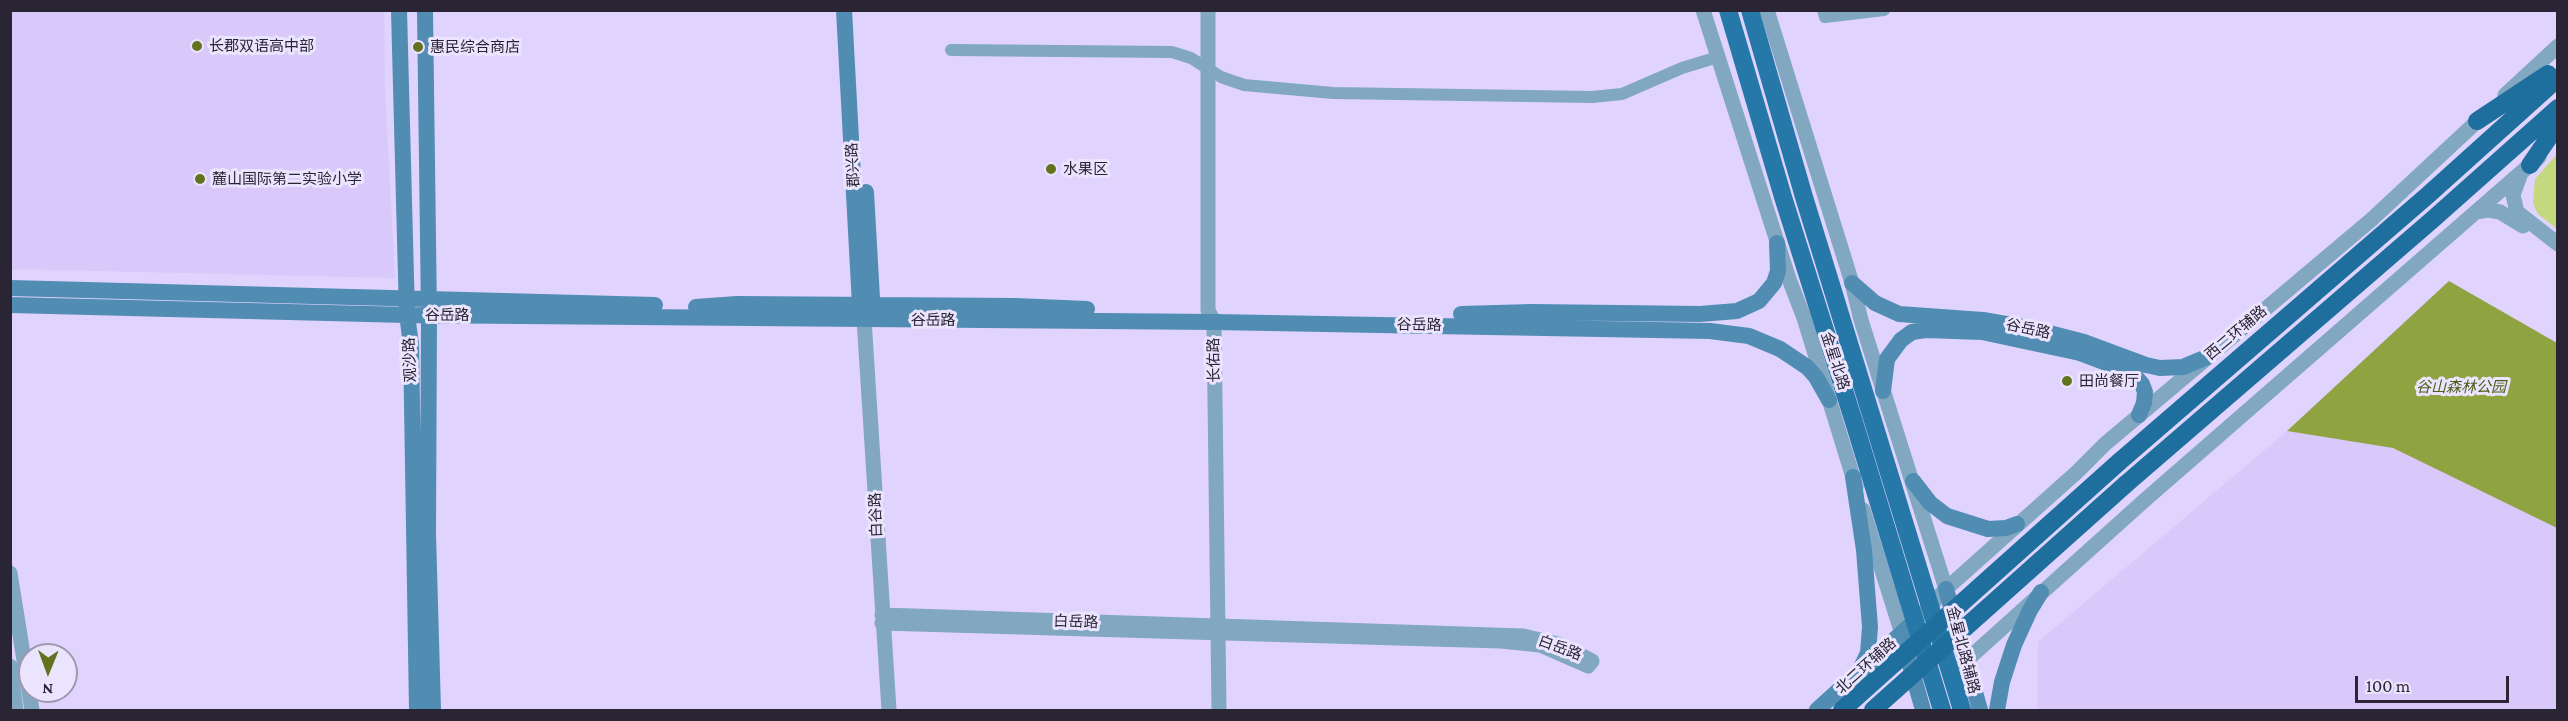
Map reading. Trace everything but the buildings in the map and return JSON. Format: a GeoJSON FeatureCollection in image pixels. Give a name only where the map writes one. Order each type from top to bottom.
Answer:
{"type":"FeatureCollection","features":[{"type":"Feature","properties":{"kind":"highway"},"geometry":{"type":"LineString","coordinates":[[2477,122],[2558,68]]}},
{"type":"Feature","properties":{"kind":"highway"},"geometry":{"type":"LineString","coordinates":[[1842,711],[2120,462],[2428,195],[2558,78]]}},
{"type":"Feature","properties":{"kind":"highway"},"geometry":{"type":"LineString","coordinates":[[1873,711],[2126,484],[2558,108]]}},
{"type":"Feature","properties":{"kind":"highway"},"geometry":{"type":"LineString","coordinates":[[2526,168],[2558,124]]}},
{"type":"Feature","properties":{"kind":"main road","name":"观沙路"},"geometry":{"type":"LineString","coordinates":[[399,10],[407,306],[411,344],[417,711]]}},
{"type":"Feature","properties":{"kind":"main road","name":"观沙路"},"geometry":{"type":"LineString","coordinates":[[425,10],[429,306],[428,534],[434,711]]}},
{"type":"Feature","properties":{"kind":"main road","name":"郡兴路"},"geometry":{"type":"LineString","coordinates":[[844,10],[867,312]]}},
{"type":"Feature","properties":{"kind":"main road","name":"郡兴路"},"geometry":{"type":"LineString","coordinates":[[855,10],[867,312]]}},
{"type":"Feature","properties":{"kind":"main road","name":"金星北路"},"geometry":{"type":"LineString","coordinates":[[1728,10],[1783,197],[1942,711]]}},
{"type":"Feature","properties":{"kind":"main road","name":"金星北路"},"geometry":{"type":"LineString","coordinates":[[1750,10],[1804,197],[1962,711]]}},
{"type":"Feature","properties":{"kind":"main road"},"geometry":{"type":"LineString","coordinates":[[1214,316],[1532,312],[1720,314],[1749,307],[1769,291],[1778,271],[1777,243]]}},
{"type":"Feature","properties":{"kind":"main road","name":"谷岳路"},"geometry":{"type":"LineString","coordinates":[[1852,282],[1875,303],[1899,314],[1983,320],[2034,329],[2084,342],[2145,365],[2160,368],[2183,367],[2207,357]]}},
{"type":"Feature","properties":{"kind":"main road"},"geometry":{"type":"LineString","coordinates":[[10,288],[407,306]]}},
{"type":"Feature","properties":{"kind":"main road","name":"谷岳路"},"geometry":{"type":"LineString","coordinates":[[10,305],[429,306],[1214,316],[1737,333],[1766,341],[1796,358],[1816,377],[1829,400]]}},
{"type":"Feature","properties":{"kind":"main road","name":"谷岳路"},"geometry":{"type":"LineString","coordinates":[[1883,391],[1887,359],[1901,340],[1912,332],[1926,330],[1982,332],[2080,353],[2126,372],[2142,384],[2144,403],[2139,415]]}},
{"type":"Feature","properties":{"kind":"main road"},"geometry":{"type":"LineString","coordinates":[[1853,477],[1864,550],[1870,627],[1868,653],[1858,674]]}},
{"type":"Feature","properties":{"kind":"main road"},"geometry":{"type":"LineString","coordinates":[[1913,481],[1930,503],[1947,516],[1988,529],[2006,528],[2017,524]]}},
{"type":"Feature","properties":{"kind":"main road","name":"金星北路辅路"},"geometry":{"type":"LineString","coordinates":[[1946,589],[1980,711]]}},
{"type":"Feature","properties":{"kind":"main road"},"geometry":{"type":"LineString","coordinates":[[1997,711],[2002,682],[2014,645],[2030,610],[2042,592]]}},
{"type":"Feature","properties":{"kind":"main road","name":"北二环辅路"},"geometry":{"type":"LineString","coordinates":[[1817,711],[1915,621]]}},
{"type":"Feature","properties":{"kind":"main road"},"geometry":{"type":"LineString","coordinates":[[1902,634],[1918,708]]}},
{"type":"Feature","properties":{"kind":"main road"},"geometry":{"type":"LineString","coordinates":[[1918,708],[1935,688]]}},
{"type":"Feature","properties":{"kind":"street","name":"长佑路"},"geometry":{"type":"LineString","coordinates":[[1208,10],[1212,71],[1220,630],[1219,711]]}},
{"type":"Feature","properties":{"kind":"street","name":"长佑路"},"geometry":{"type":"LineString","coordinates":[[1212,71],[1216,10]]}},
{"type":"Feature","properties":{"kind":"street"},"geometry":{"type":"LineString","coordinates":[[1703,10],[1902,634]]}},
{"type":"Feature","properties":{"kind":"street"},"geometry":{"type":"LineString","coordinates":[[1767,10],[1946,589]]}},
{"type":"Feature","properties":{"kind":"street"},"geometry":{"type":"LineString","coordinates":[[1823,10],[1825,17],[1884,10]]}},
{"type":"Feature","properties":{"kind":"street","name":"西二环辅路"},"geometry":{"type":"LineString","coordinates":[[1915,621],[1946,589],[2139,415],[2371,220],[2558,46]]}},
{"type":"Feature","properties":{"kind":"street"},"geometry":{"type":"LineString","coordinates":[[951,50],[1172,52],[1191,58],[1212,71],[1244,85],[1333,93],[1593,97],[1622,94],[1682,68],[1718,57]]}},
{"type":"Feature","properties":{"kind":"street"},"geometry":{"type":"LineString","coordinates":[[1935,688],[2558,139]]}},
{"type":"Feature","properties":{"kind":"street"},"geometry":{"type":"LineString","coordinates":[[2526,168],[2514,189],[2517,212],[2558,244]]}},
{"type":"Feature","properties":{"kind":"street"},"geometry":{"type":"LineString","coordinates":[[2476,212],[2488,210],[2500,212],[2558,250]]}},
{"type":"Feature","properties":{"kind":"street","name":"白谷路"},"geometry":{"type":"LineString","coordinates":[[867,312],[894,711]]}},
{"type":"Feature","properties":{"kind":"street"},"geometry":{"type":"LineString","coordinates":[[10,573],[32,711]]}},
{"type":"Feature","properties":{"kind":"street","name":"白谷路"},"geometry":{"type":"LineString","coordinates":[[886,619],[889,711]]}},
{"type":"Feature","properties":{"kind":"street","name":"白岳路"},"geometry":{"type":"LineString","coordinates":[[886,619],[1501,641],[1540,645],[1588,666],[1592,661],[1558,644],[1523,636],[1220,630]]}},
{"type":"Feature","properties":{"kind":"street","name":"长佑路"},"geometry":{"type":"LineString","coordinates":[[1220,630],[1225,711]]}},
{"type":"Feature","properties":{"kind":"street"},"geometry":{"type":"LineString","coordinates":[[10,666],[16,711]]}},
{"type":"Feature","properties":{"kind":"shaded area","name":"麓山国际第二实验小学"},"geometry":{"type":"Polygon","coordinates":[[[11,10],[384,11],[385,90],[395,278],[11,269],[11,10]]]}},
{"type":"Feature","properties":{"kind":"shaded area"},"geometry":{"type":"Polygon","coordinates":[[[2287,431],[2393,448],[2557,528],[2557,710],[2037,710],[2038,642],[2287,431]]]}},
{"type":"Feature","properties":{"kind":"green space"},"geometry":{"type":"Polygon","coordinates":[[[2557,154],[2557,229],[2538,214],[2533,203],[2535,179],[2557,154]]]}},
{"type":"Feature","properties":{"kind":"green space","name":"谷山森林公园"},"geometry":{"type":"Polygon","coordinates":[[[2449,281],[2557,343],[2557,528],[2393,448],[2287,431],[2449,281]]]}},
{"type":"Feature","properties":{"kind":"place","name":"长郡双语高中部"},"geometry":{"type":"Point","coordinates":[197,46]}},
{"type":"Feature","properties":{"kind":"place","name":"惠民综合商店"},"geometry":{"type":"Point","coordinates":[418,47]}},
{"type":"Feature","properties":{"kind":"place","name":"水果区"},"geometry":{"type":"Point","coordinates":[1051,169]}},
{"type":"Feature","properties":{"kind":"place","name":"麓山国际第二实验小学"},"geometry":{"type":"Point","coordinates":[200,179]}},
{"type":"Feature","properties":{"kind":"place","name":"田尚餐厅"},"geometry":{"type":"Point","coordinates":[2067,381]}}]}
